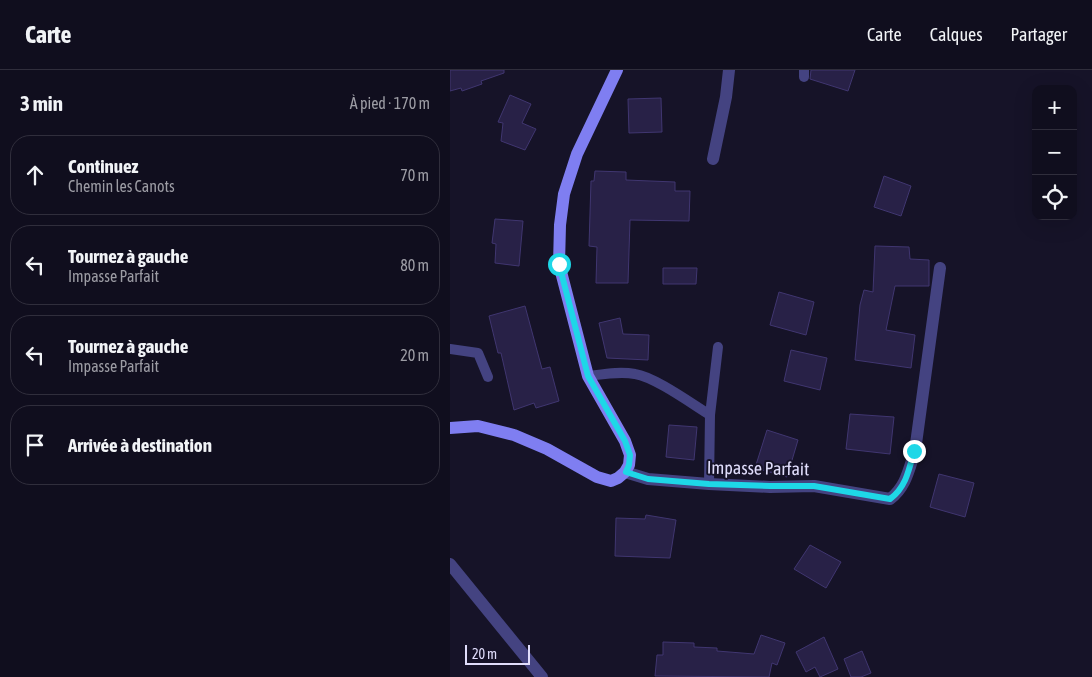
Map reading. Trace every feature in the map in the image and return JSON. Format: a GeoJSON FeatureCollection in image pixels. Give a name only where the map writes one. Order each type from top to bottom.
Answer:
{"type":"FeatureCollection","features":[{"type":"Feature","properties":{"kind":"street"},"geometry":{"type":"LineString","coordinates":[[450,428],[478,426],[514,435],[547,448],[597,477],[611,481],[626,472],[630,455],[625,441],[588,376],[559,264],[560,225],[564,194],[577,154],[617,70]]}},
{"type":"Feature","properties":{"kind":"street"},"geometry":{"type":"LineString","coordinates":[[713,159],[726,97],[729,70]]}},
{"type":"Feature","properties":{"kind":"street","name":"Impasse Parfait"},"geometry":{"type":"LineString","coordinates":[[626,472],[648,479],[709,484],[814,486],[890,499],[898,493],[907,479],[914,451],[940,268]]}},
{"type":"Feature","properties":{"kind":"street"},"geometry":{"type":"LineString","coordinates":[[450,564],[542,677]]}},
{"type":"Feature","properties":{"kind":"lane"},"geometry":{"type":"LineString","coordinates":[[709,484],[710,415],[718,347]]}},
{"type":"Feature","properties":{"kind":"lane"},"geometry":{"type":"LineString","coordinates":[[450,348],[478,352],[488,378]]}},
{"type":"Feature","properties":{"kind":"lane"},"geometry":{"type":"LineString","coordinates":[[588,376],[618,372],[637,374],[652,380],[710,415]]}},
{"type":"Feature","properties":{"kind":"building"},"geometry":{"type":"Polygon","coordinates":[[[450,70],[504,70],[504,73],[481,81],[482,84],[462,91],[461,88],[450,91],[450,70]]]}},
{"type":"Feature","properties":{"kind":"building"},"geometry":{"type":"Polygon","coordinates":[[[811,70],[855,70],[848,91],[810,79],[811,70]]]}},
{"type":"Feature","properties":{"kind":"building"},"geometry":{"type":"Polygon","coordinates":[[[510,95],[531,104],[522,123],[536,129],[525,150],[501,141],[503,123],[498,122],[510,95]]]}},
{"type":"Feature","properties":{"kind":"building"},"geometry":{"type":"Polygon","coordinates":[[[661,98],[662,132],[629,133],[628,99],[661,98]]]}},
{"type":"Feature","properties":{"kind":"building"},"geometry":{"type":"Polygon","coordinates":[[[595,171],[626,172],[626,180],[675,182],[675,191],[690,191],[689,221],[630,220],[628,283],[596,283],[597,247],[589,246],[591,181],[594,181],[595,171]]]}},
{"type":"Feature","properties":{"kind":"building"},"geometry":{"type":"Polygon","coordinates":[[[884,176],[911,186],[901,216],[874,207],[884,176]]]}},
{"type":"Feature","properties":{"kind":"building"},"geometry":{"type":"Polygon","coordinates":[[[495,219],[523,221],[519,266],[495,263],[496,244],[492,243],[495,219]]]}},
{"type":"Feature","properties":{"kind":"building"},"geometry":{"type":"Polygon","coordinates":[[[875,246],[909,247],[910,259],[929,260],[929,286],[895,286],[886,330],[915,335],[911,368],[855,360],[860,305],[864,290],[873,292],[875,246]]]}},
{"type":"Feature","properties":{"kind":"building"},"geometry":{"type":"Polygon","coordinates":[[[663,268],[697,268],[696,284],[663,284],[663,268]]]}},
{"type":"Feature","properties":{"kind":"building"},"geometry":{"type":"Polygon","coordinates":[[[779,292],[814,302],[806,335],[770,325],[779,292]]]}},
{"type":"Feature","properties":{"kind":"building"},"geometry":{"type":"Polygon","coordinates":[[[525,306],[542,369],[550,367],[559,401],[536,408],[534,403],[514,410],[501,353],[498,353],[489,316],[525,306]]]}},
{"type":"Feature","properties":{"kind":"building"},"geometry":{"type":"Polygon","coordinates":[[[620,318],[623,334],[649,335],[648,360],[607,358],[599,323],[620,318]]]}},
{"type":"Feature","properties":{"kind":"building"},"geometry":{"type":"Polygon","coordinates":[[[791,350],[827,358],[820,390],[784,381],[791,350]]]}},
{"type":"Feature","properties":{"kind":"building"},"geometry":{"type":"Polygon","coordinates":[[[850,414],[894,417],[890,454],[846,449],[850,414]]]}},
{"type":"Feature","properties":{"kind":"building"},"geometry":{"type":"Polygon","coordinates":[[[669,425],[697,427],[694,460],[666,457],[669,425]]]}},
{"type":"Feature","properties":{"kind":"building"},"geometry":{"type":"Polygon","coordinates":[[[767,430],[798,440],[787,477],[755,468],[767,430]]]}},
{"type":"Feature","properties":{"kind":"building"},"geometry":{"type":"Polygon","coordinates":[[[939,474],[974,483],[965,517],[930,507],[939,474]]]}},
{"type":"Feature","properties":{"kind":"building"},"geometry":{"type":"Polygon","coordinates":[[[646,515],[676,520],[670,558],[615,556],[616,518],[645,519],[646,515]]]}},
{"type":"Feature","properties":{"kind":"building"},"geometry":{"type":"Polygon","coordinates":[[[810,545],[841,562],[826,588],[794,569],[810,545]]]}},
{"type":"Feature","properties":{"kind":"building"},"geometry":{"type":"Polygon","coordinates":[[[761,635],[785,643],[777,665],[772,663],[769,677],[655,676],[657,655],[663,655],[663,642],[694,643],[694,647],[717,648],[717,651],[754,654],[761,635]]]}},
{"type":"Feature","properties":{"kind":"building"},"geometry":{"type":"Polygon","coordinates":[[[824,637],[838,669],[820,677],[815,667],[806,672],[796,652],[824,637]]]}},
{"type":"Feature","properties":{"kind":"building"},"geometry":{"type":"Polygon","coordinates":[[[862,651],[871,673],[861,677],[851,677],[844,659],[862,651]]]}},
{"type":"Feature","properties":{"kind":"route"},"geometry":{"type":"LineString","coordinates":[[559,264],[588,376],[625,441],[630,455],[626,472],[648,479],[709,484],[814,486],[890,499],[898,493],[907,479],[914,451]]}}]}
